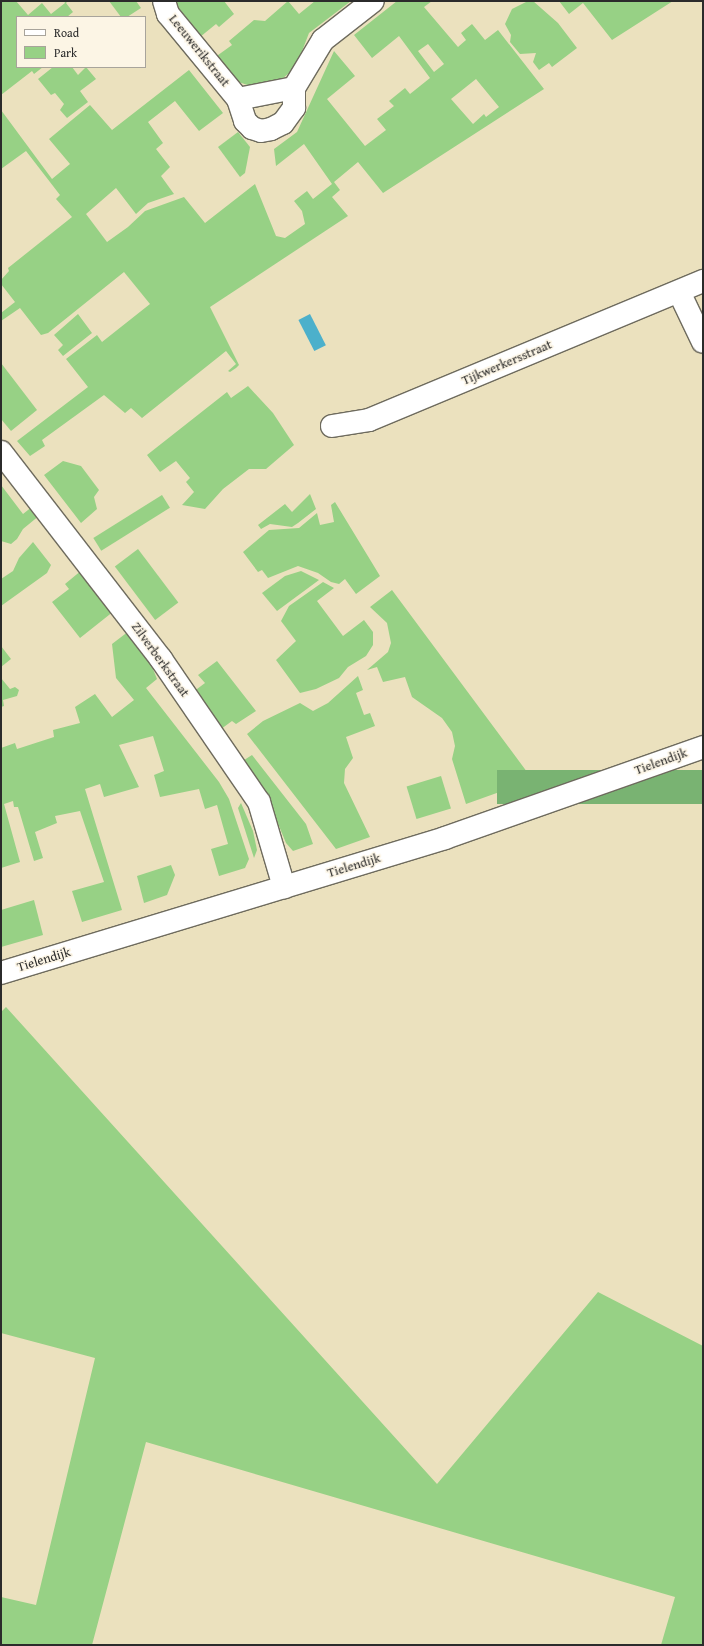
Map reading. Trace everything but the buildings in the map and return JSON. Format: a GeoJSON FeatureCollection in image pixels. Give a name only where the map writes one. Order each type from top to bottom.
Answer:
{"type":"FeatureCollection","features":[{"type":"Feature","properties":{"kind":"street","name":"Leeuwerikstraat"},"geometry":{"type":"LineString","coordinates":[[164,1],[168,14],[238,99],[245,121],[252,128],[261,131],[271,129],[283,123],[294,108],[294,88],[238,99]]}},
{"type":"Feature","properties":{"kind":"street"},"geometry":{"type":"LineString","coordinates":[[294,88],[323,40],[373,1]]}},
{"type":"Feature","properties":{"kind":"street","name":"Tijkwerkersstraat"},"geometry":{"type":"LineString","coordinates":[[332,426],[369,420],[703,281]]}},
{"type":"Feature","properties":{"kind":"street"},"geometry":{"type":"LineString","coordinates":[[679,292],[703,342]]}},
{"type":"Feature","properties":{"kind":"street","name":"Zilverberkstraat"},"geometry":{"type":"LineString","coordinates":[[1,452],[161,659],[259,802],[284,887]]}},
{"type":"Feature","properties":{"kind":"street","name":"Tielendijk"},"geometry":{"type":"LineString","coordinates":[[1,973],[445,838],[703,747]]}},
{"type":"Feature","properties":{"kind":"green space"},"geometry":{"type":"Polygon","coordinates":[[[1,1],[16,1],[28,15],[42,3],[51,14],[65,3],[64,1],[68,1],[66,3],[73,12],[68,16],[16,16],[16,68],[42,68],[34,74],[32,71],[1,95],[1,1]]]}},
{"type":"Feature","properties":{"kind":"green space"},"geometry":{"type":"Polygon","coordinates":[[[109,1],[136,1],[141,8],[129,16],[120,16],[109,1]]]}},
{"type":"Feature","properties":{"kind":"green space"},"geometry":{"type":"Polygon","coordinates":[[[176,1],[224,1],[234,14],[219,27],[216,24],[200,37],[183,19],[176,1]]]}},
{"type":"Feature","properties":{"kind":"green space"},"geometry":{"type":"Polygon","coordinates":[[[288,1],[299,14],[315,1],[351,1],[309,33],[296,67],[275,85],[253,87],[233,80],[214,58],[232,45],[229,41],[254,20],[265,21],[288,1]]]}},
{"type":"Feature","properties":{"kind":"green space"},"geometry":{"type":"Polygon","coordinates":[[[397,1],[432,1],[424,7],[458,47],[466,40],[461,33],[472,24],[485,40],[498,30],[544,89],[383,193],[358,162],[334,182],[340,190],[332,197],[348,216],[210,307],[239,365],[236,368],[230,372],[228,371],[236,364],[226,351],[142,418],[131,408],[125,413],[104,395],[42,440],[45,446],[30,456],[17,441],[88,387],[66,359],[97,335],[102,342],[150,304],[124,272],[48,333],[41,335],[20,308],[1,321],[1,313],[15,302],[1,284],[1,280],[9,271],[8,268],[72,217],[56,199],[60,195],[26,151],[1,169],[1,110],[52,179],[70,164],[49,139],[90,105],[112,130],[189,70],[223,113],[199,131],[175,101],[148,122],[163,143],[156,149],[170,167],[161,176],[174,194],[148,203],[136,214],[116,188],[86,214],[107,242],[128,227],[145,211],[184,197],[205,223],[255,184],[276,236],[285,238],[305,224],[302,211],[294,201],[307,191],[313,199],[332,184],[304,144],[276,166],[274,149],[297,132],[334,51],[355,76],[327,99],[365,146],[386,130],[377,119],[394,106],[389,101],[405,88],[410,94],[430,78],[399,36],[372,58],[354,35],[397,1]],[[428,44],[418,51],[434,72],[444,64],[428,44]],[[476,79],[451,99],[473,124],[484,114],[486,117],[499,107],[476,79]]]}},
{"type":"Feature","properties":{"kind":"green space"},"geometry":{"type":"Polygon","coordinates":[[[528,1],[533,1],[558,23],[577,48],[552,67],[549,63],[539,70],[533,62],[536,53],[520,54],[510,42],[511,35],[505,24],[512,9],[528,1]]]}},
{"type":"Feature","properties":{"kind":"green space"},"geometry":{"type":"Polygon","coordinates":[[[559,1],[673,1],[612,40],[583,3],[569,14],[559,1]]]}},
{"type":"Feature","properties":{"kind":"green space"},"geometry":{"type":"Polygon","coordinates":[[[52,68],[73,68],[78,75],[87,68],[96,79],[80,91],[88,102],[67,118],[60,110],[64,104],[55,93],[51,95],[38,79],[52,68]]]}},
{"type":"Feature","properties":{"kind":"green space"},"geometry":{"type":"Polygon","coordinates":[[[238,132],[250,147],[245,173],[240,177],[218,147],[238,132]]]}},
{"type":"Feature","properties":{"kind":"green space"},"geometry":{"type":"Polygon","coordinates":[[[78,314],[92,333],[63,356],[58,350],[63,345],[54,335],[78,314]]]}},
{"type":"Feature","properties":{"kind":"green space"},"geometry":{"type":"Polygon","coordinates":[[[1,363],[37,410],[11,431],[1,419],[1,363]]]}},
{"type":"Feature","properties":{"kind":"green space"},"geometry":{"type":"Polygon","coordinates":[[[248,386],[273,413],[294,445],[266,469],[249,469],[223,489],[205,509],[182,505],[194,492],[186,482],[190,478],[176,461],[160,472],[147,455],[227,392],[231,398],[248,386]]]}},
{"type":"Feature","properties":{"kind":"green space"},"geometry":{"type":"Polygon","coordinates":[[[63,461],[81,466],[99,490],[94,497],[97,509],[81,523],[44,475],[63,461]]]}},
{"type":"Feature","properties":{"kind":"green space"},"geometry":{"type":"Polygon","coordinates":[[[1,485],[23,514],[33,506],[40,515],[23,529],[17,539],[11,544],[1,541],[1,485]]]}},
{"type":"Feature","properties":{"kind":"green space"},"geometry":{"type":"Polygon","coordinates":[[[310,494],[316,509],[292,527],[270,524],[261,529],[258,525],[285,504],[292,512],[310,494]]]}},
{"type":"Feature","properties":{"kind":"green space"},"geometry":{"type":"Polygon","coordinates":[[[162,495],[170,508],[101,551],[93,538],[162,495]]]}},
{"type":"Feature","properties":{"kind":"green space"},"geometry":{"type":"Polygon","coordinates":[[[335,502],[380,576],[356,594],[345,579],[339,584],[331,582],[318,573],[298,566],[268,578],[262,570],[258,572],[243,552],[269,530],[299,528],[317,513],[320,525],[334,522],[331,505],[335,502]]]}},
{"type":"Feature","properties":{"kind":"green space"},"geometry":{"type":"Polygon","coordinates":[[[33,542],[51,565],[47,573],[1,606],[1,579],[13,571],[19,558],[33,542]]]}},
{"type":"Feature","properties":{"kind":"green space"},"geometry":{"type":"Polygon","coordinates":[[[138,549],[178,603],[155,620],[115,566],[138,549]]]}},
{"type":"Feature","properties":{"kind":"green space"},"geometry":{"type":"Polygon","coordinates":[[[82,570],[114,611],[80,638],[52,602],[69,589],[65,584],[82,570]]]}},
{"type":"Feature","properties":{"kind":"green space"},"geometry":{"type":"Polygon","coordinates":[[[301,571],[319,580],[277,611],[262,593],[285,576],[301,571]]]}},
{"type":"Feature","properties":{"kind":"green space"},"geometry":{"type":"Polygon","coordinates":[[[323,582],[334,588],[317,601],[343,636],[364,620],[373,632],[373,645],[366,656],[348,667],[339,678],[316,689],[300,693],[276,660],[296,641],[281,621],[289,606],[323,582]]]}},
{"type":"Feature","properties":{"kind":"green space"},"geometry":{"type":"Polygon","coordinates":[[[392,590],[533,780],[466,804],[452,759],[455,746],[452,732],[442,718],[412,697],[405,677],[383,682],[377,667],[367,670],[388,652],[391,643],[387,623],[370,607],[392,590]]]}},
{"type":"Feature","properties":{"kind":"green space"},"geometry":{"type":"Polygon","coordinates":[[[129,631],[147,654],[157,679],[146,688],[219,782],[229,799],[249,859],[245,868],[219,876],[211,849],[228,844],[217,805],[205,809],[199,789],[160,797],[154,775],[164,771],[153,736],[119,745],[139,787],[104,797],[100,784],[85,789],[122,910],[82,922],[72,891],[104,882],[80,811],[55,816],[57,823],[35,832],[43,858],[34,861],[18,807],[14,807],[13,801],[4,804],[20,862],[1,868],[1,748],[15,743],[17,749],[54,737],[53,730],[80,723],[75,707],[95,694],[112,717],[134,700],[116,678],[112,644],[129,631]]]}},
{"type":"Feature","properties":{"kind":"green space"},"geometry":{"type":"Polygon","coordinates":[[[1,646],[11,659],[1,667],[1,646]]]}},
{"type":"Feature","properties":{"kind":"green space"},"geometry":{"type":"Polygon","coordinates":[[[217,661],[256,711],[236,724],[232,721],[217,732],[189,695],[205,683],[198,675],[217,661]]]}},
{"type":"Feature","properties":{"kind":"green space"},"geometry":{"type":"Polygon","coordinates":[[[358,676],[363,690],[356,693],[364,715],[370,713],[375,726],[346,737],[353,758],[345,769],[344,783],[370,837],[336,849],[247,734],[263,721],[300,703],[313,711],[328,703],[358,676]]]}},
{"type":"Feature","properties":{"kind":"green space"},"geometry":{"type":"Polygon","coordinates":[[[1,678],[10,689],[15,687],[19,690],[17,696],[3,700],[4,706],[1,707],[1,678]]]}},
{"type":"Feature","properties":{"kind":"green space"},"geometry":{"type":"Polygon","coordinates":[[[252,755],[306,824],[313,844],[293,851],[286,843],[267,797],[241,762],[252,755]]]}},
{"type":"Feature","properties":{"kind":"green space"},"geometry":{"type":"Polygon","coordinates":[[[497,770],[703,770],[703,804],[497,804],[497,770]]]}},
{"type":"Feature","properties":{"kind":"green space"},"geometry":{"type":"Polygon","coordinates":[[[441,776],[451,809],[417,819],[407,787],[441,776]]]}},
{"type":"Feature","properties":{"kind":"green space"},"geometry":{"type":"Polygon","coordinates":[[[241,803],[253,831],[257,850],[254,858],[238,808],[241,803]]]}},
{"type":"Feature","properties":{"kind":"green space"},"geometry":{"type":"Polygon","coordinates":[[[171,865],[175,875],[167,895],[144,903],[137,876],[171,865]]]}},
{"type":"Feature","properties":{"kind":"green space"},"geometry":{"type":"Polygon","coordinates":[[[34,900],[43,935],[1,947],[1,910],[34,900]]]}},
{"type":"Feature","properties":{"kind":"green space"},"geometry":{"type":"Polygon","coordinates":[[[6,1007],[437,1484],[598,1292],[703,1346],[703,1645],[661,1645],[675,1597],[146,1442],[92,1645],[1,1645],[1,1597],[36,1605],[95,1358],[1,1333],[1,1012],[6,1007]]]}},
{"type":"Feature","properties":{"kind":"water"},"geometry":{"type":"Polygon","coordinates":[[[310,314],[326,345],[314,351],[298,320],[310,314]]]}}]}
